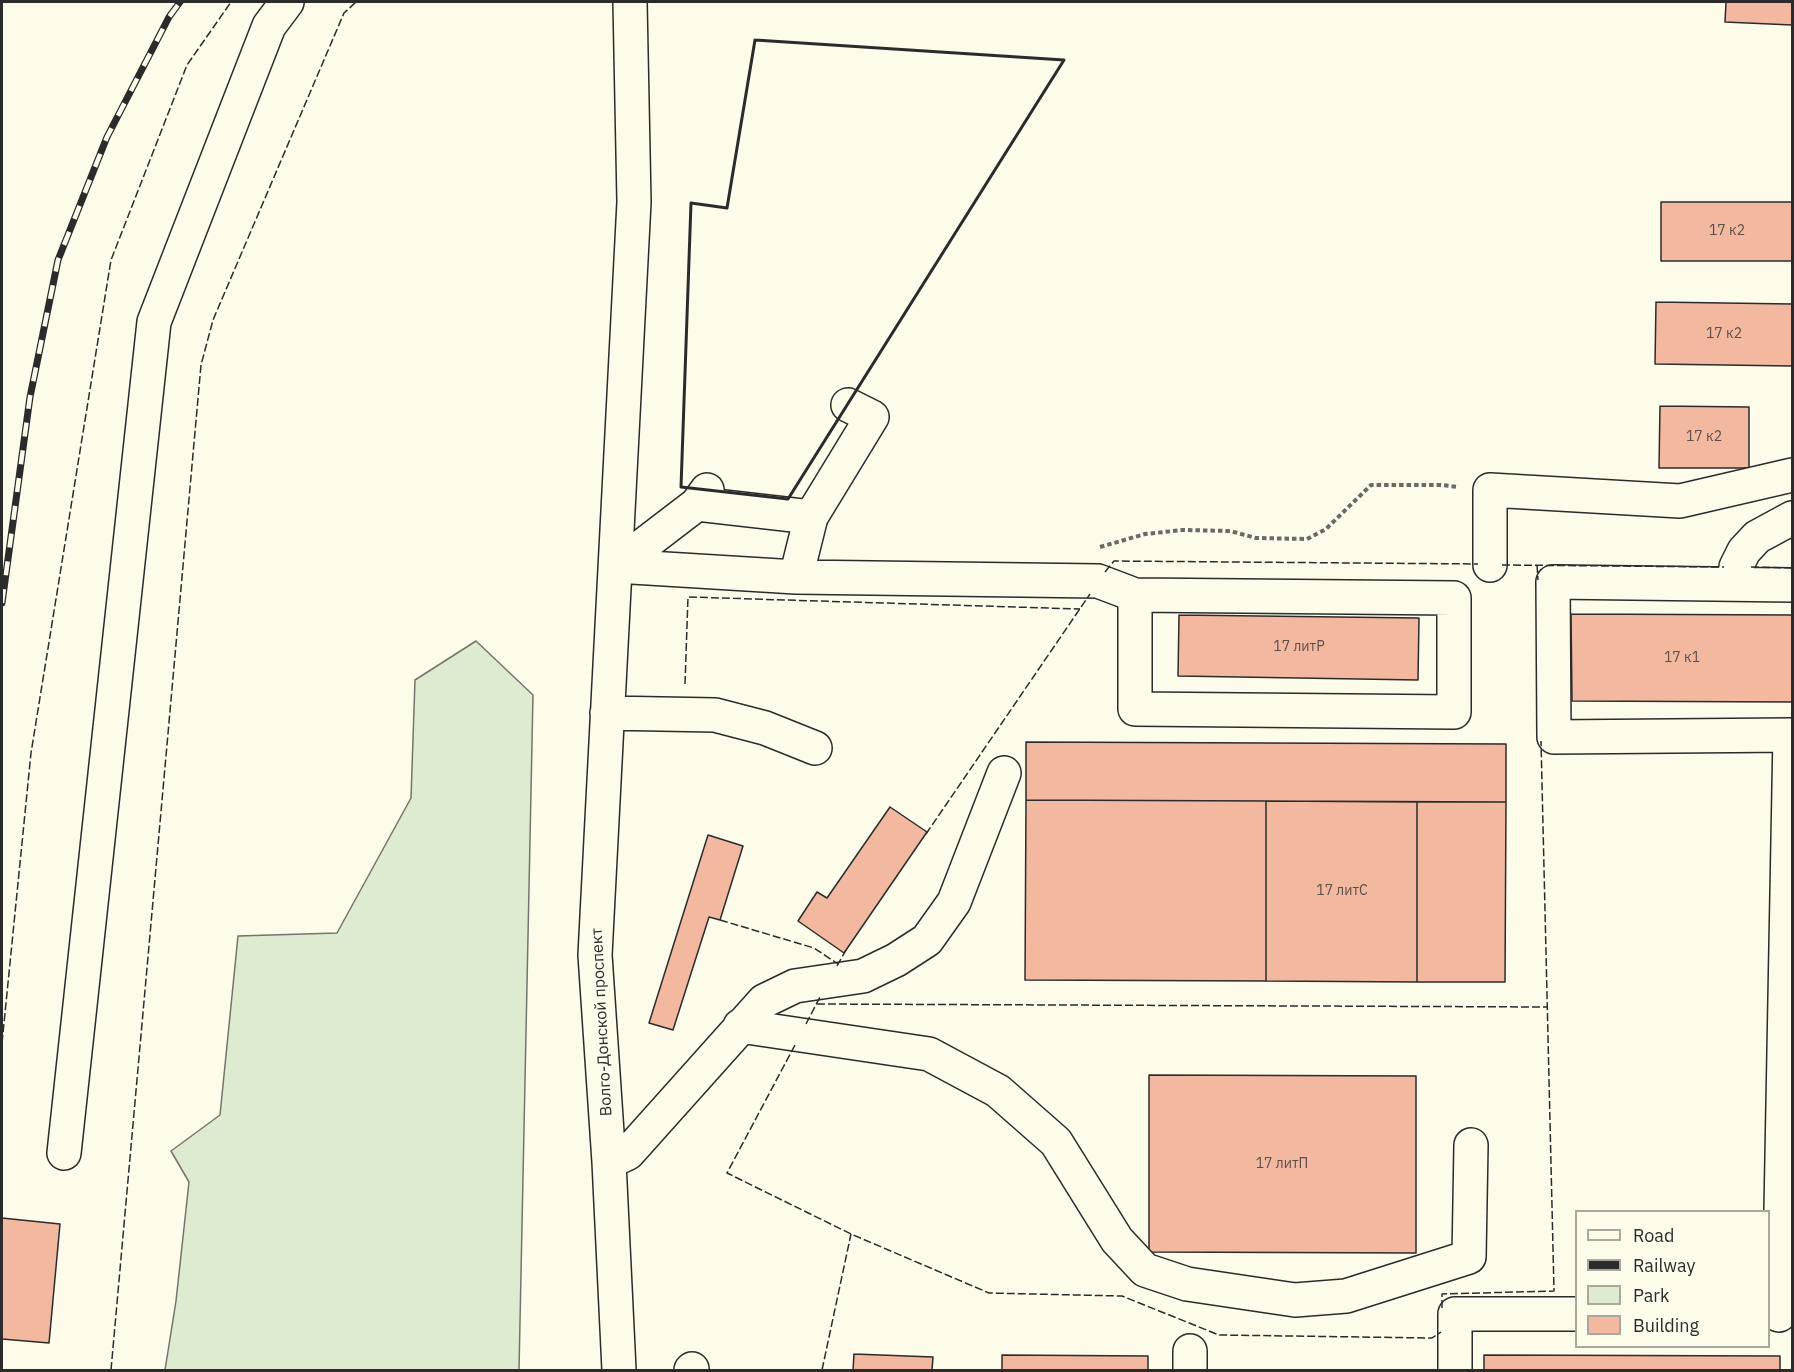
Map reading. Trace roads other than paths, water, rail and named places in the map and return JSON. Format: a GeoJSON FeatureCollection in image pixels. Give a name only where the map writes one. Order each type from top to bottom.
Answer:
{"type":"FeatureCollection","features":[{"type":"Feature","properties":{"kind":"street"},"geometry":{"type":"LineString","coordinates":[[64,1153],[154,322],[269,26],[287,2]]}},
{"type":"Feature","properties":{"kind":"street","name":"Волго-Донской проспект"},"geometry":{"type":"LineString","coordinates":[[619,1371],[609,1162],[595,955],[634,202],[630,2]]}},
{"type":"Feature","properties":{"kind":"street"},"geometry":{"type":"LineString","coordinates":[[796,578],[811,517],[872,417],[848,405]]}},
{"type":"Feature","properties":{"kind":"street"},"geometry":{"type":"LineString","coordinates":[[1490,564],[1490,490],[1680,501],[1792,475]]}},
{"type":"Feature","properties":{"kind":"street"},"geometry":{"type":"LineString","coordinates":[[616,566],[702,497],[811,517]]}},
{"type":"Feature","properties":{"kind":"street"},"geometry":{"type":"LineString","coordinates":[[1735,584],[1736,567],[1744,551],[1757,537],[1792,518]]}},
{"type":"Feature","properties":{"kind":"street"},"geometry":{"type":"LineString","coordinates":[[616,566],[796,578],[1098,581],[1135,595],[1454,598],[1454,712],[1135,710],[1135,595]]}},
{"type":"Feature","properties":{"kind":"street"},"geometry":{"type":"LineString","coordinates":[[1780,1314],[1790,735],[1554,737],[1553,582],[1792,585]]}},
{"type":"Feature","properties":{"kind":"street"},"geometry":{"type":"LineString","coordinates":[[607,713],[716,715],[765,728],[814,748]]}},
{"type":"Feature","properties":{"kind":"street"},"geometry":{"type":"LineString","coordinates":[[609,1162],[627,1153],[764,1000],[795,986],[863,976],[896,960],[927,939],[954,902],[1004,773]]}},
{"type":"Feature","properties":{"kind":"street"},"geometry":{"type":"LineString","coordinates":[[740,1026],[929,1054],[998,1091],[1056,1142],[1117,1240],[1144,1270],[1187,1284],[1295,1300],[1347,1296],[1469,1257],[1471,1145]]}},
{"type":"Feature","properties":{"kind":"street"},"geometry":{"type":"LineString","coordinates":[[1455,1371],[1455,1314],[1575,1314]]}},
{"type":"Feature","properties":{"kind":"railway"},"geometry":{"type":"LineString","coordinates":[[2,603],[30,397],[58,260],[107,137],[169,17],[180,2]]}}]}
